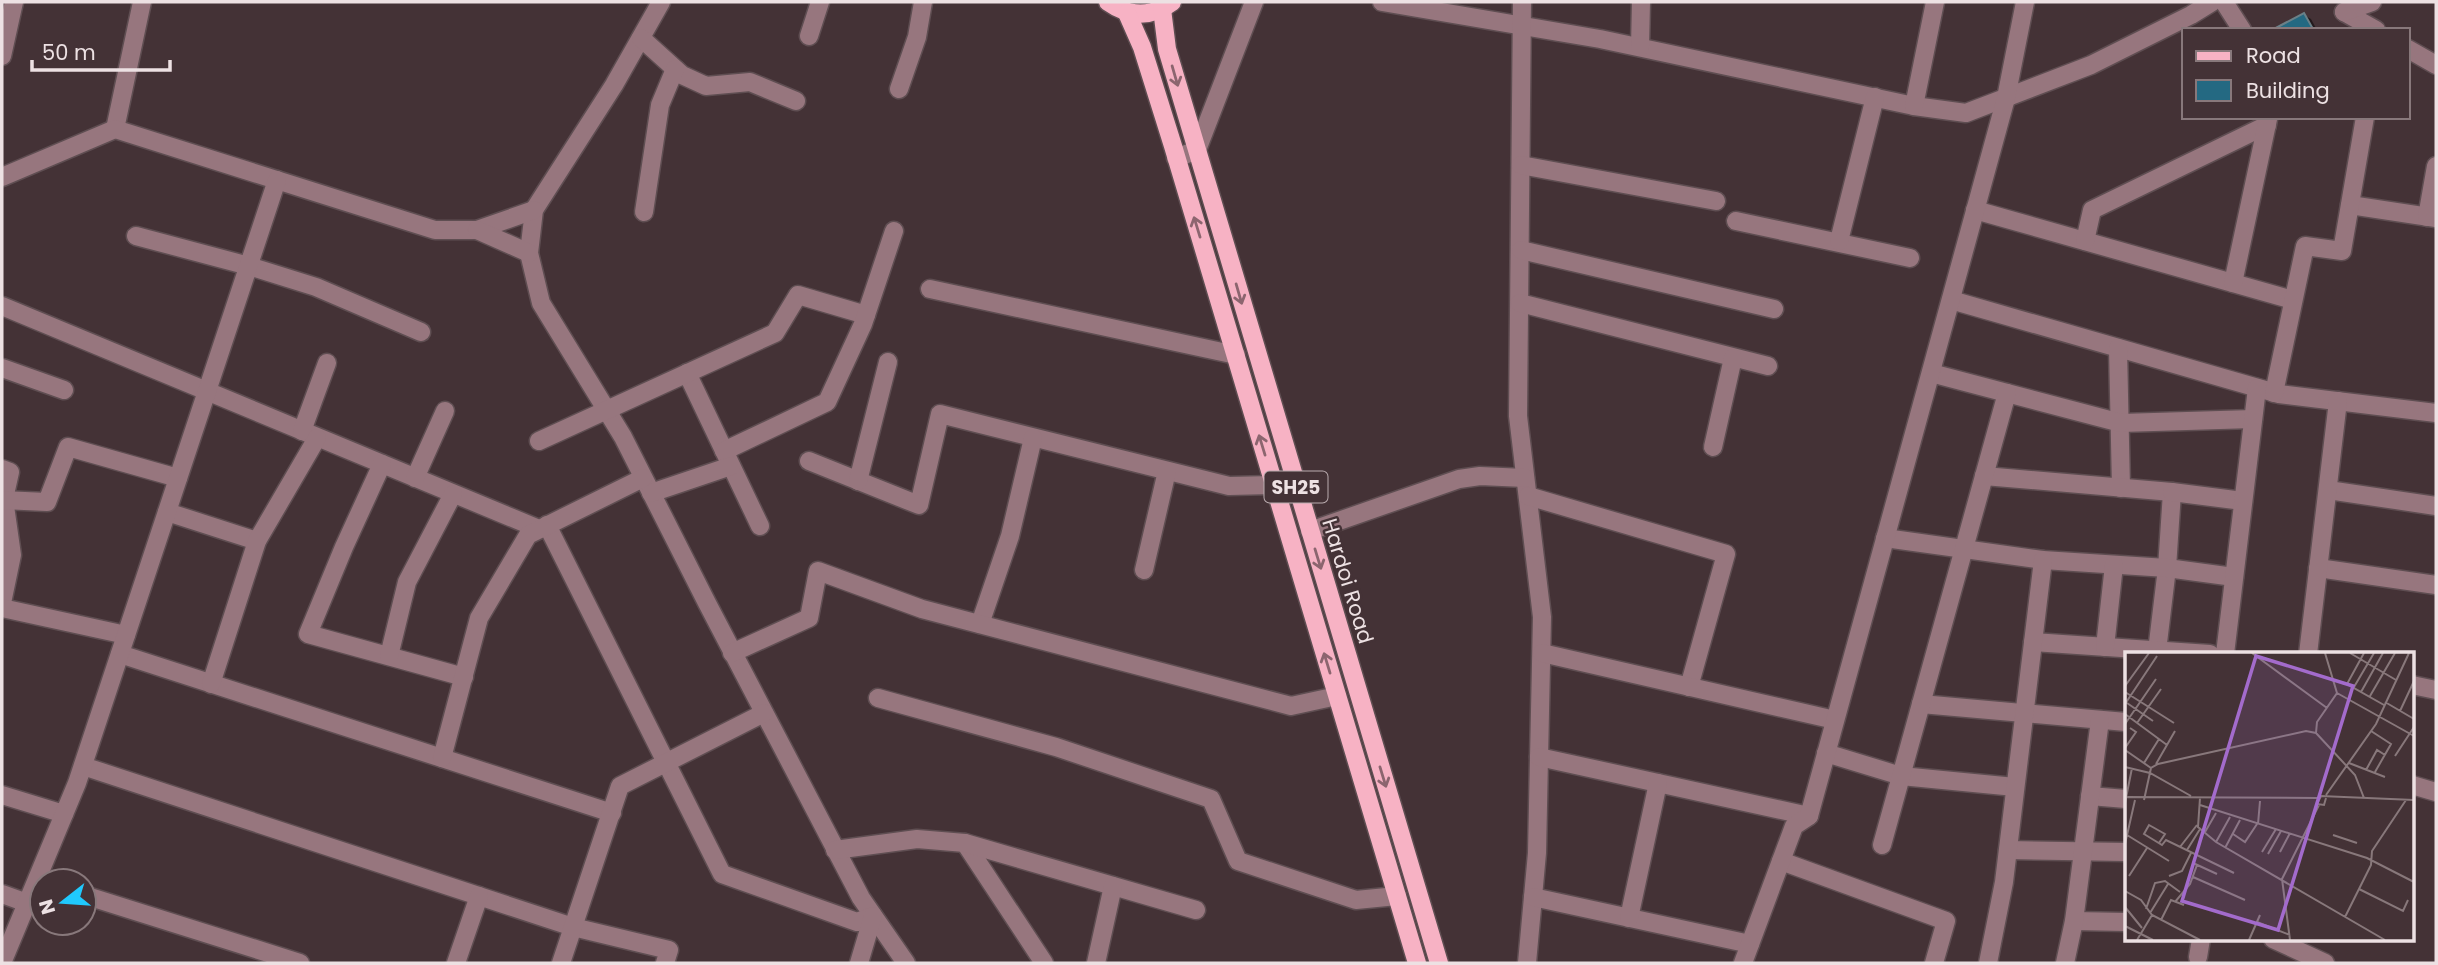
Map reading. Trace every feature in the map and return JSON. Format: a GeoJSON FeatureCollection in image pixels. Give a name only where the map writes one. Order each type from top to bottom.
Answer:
{"type":"FeatureCollection","features":[{"type":"Feature","properties":{"kind":"main road"},"geometry":{"type":"LineString","coordinates":[[1108,2],[1127,13]]}},
{"type":"Feature","properties":{"kind":"main road","name":"SH25"},"geometry":{"type":"LineString","coordinates":[[1127,13],[1144,15],[1167,5]]}},
{"type":"Feature","properties":{"kind":"main road","name":"Hardoi Road"},"geometry":{"type":"LineString","coordinates":[[1167,5],[1167,49],[1439,963]]}},
{"type":"Feature","properties":{"kind":"main road","name":"Hardoi Road"},"geometry":{"type":"LineString","coordinates":[[1127,13],[1142,47],[1176,158],[1417,963]]}},
{"type":"Feature","properties":{"kind":"street"},"geometry":{"type":"LineString","coordinates":[[2,56],[14,2]]}},
{"type":"Feature","properties":{"kind":"street"},"geometry":{"type":"LineString","coordinates":[[115,129],[142,2]]}},
{"type":"Feature","properties":{"kind":"street"},"geometry":{"type":"LineString","coordinates":[[661,2],[614,85],[534,210],[529,253],[541,303],[606,410],[647,485],[861,898],[906,963]]}},
{"type":"Feature","properties":{"kind":"street"},"geometry":{"type":"LineString","coordinates":[[809,36],[820,2]]}},
{"type":"Feature","properties":{"kind":"street"},"geometry":{"type":"LineString","coordinates":[[899,89],[917,37],[923,2]]}},
{"type":"Feature","properties":{"kind":"street"},"geometry":{"type":"LineString","coordinates":[[1176,158],[1197,150],[1254,2]]}},
{"type":"Feature","properties":{"kind":"street"},"geometry":{"type":"LineString","coordinates":[[1382,2],[1640,47],[1914,106],[1966,113],[2091,65],[2212,2]]}},
{"type":"Feature","properties":{"kind":"street"},"geometry":{"type":"LineString","coordinates":[[1522,2],[1518,416],[1542,617],[1537,852],[1527,963]]}},
{"type":"Feature","properties":{"kind":"street"},"geometry":{"type":"LineString","coordinates":[[1640,47],[1641,2]]}},
{"type":"Feature","properties":{"kind":"street"},"geometry":{"type":"LineString","coordinates":[[1914,106],[1935,2]]}},
{"type":"Feature","properties":{"kind":"street"},"geometry":{"type":"LineString","coordinates":[[1743,963],[1794,826],[1809,816],[2006,98],[2025,2]]}},
{"type":"Feature","properties":{"kind":"street"},"geometry":{"type":"LineString","coordinates":[[2224,2],[2241,28]]}},
{"type":"Feature","properties":{"kind":"street"},"geometry":{"type":"LineString","coordinates":[[2372,2],[2344,12],[2372,28]]}},
{"type":"Feature","properties":{"kind":"street"},"geometry":{"type":"LineString","coordinates":[[641,38],[682,75],[706,86],[750,82],[796,100]]}},
{"type":"Feature","properties":{"kind":"street"},"geometry":{"type":"LineString","coordinates":[[2410,50],[2436,65]]}},
{"type":"Feature","properties":{"kind":"street"},"geometry":{"type":"LineString","coordinates":[[644,212],[660,105],[675,69]]}},
{"type":"Feature","properties":{"kind":"street"},"geometry":{"type":"LineString","coordinates":[[1839,241],[1875,97]]}},
{"type":"Feature","properties":{"kind":"street"},"geometry":{"type":"LineString","coordinates":[[2225,652],[2253,419],[2265,390],[2293,300],[2305,246],[2342,251],[2365,119]]}},
{"type":"Feature","properties":{"kind":"street"},"geometry":{"type":"LineString","coordinates":[[2085,241],[2092,210],[2268,121]]}},
{"type":"Feature","properties":{"kind":"street"},"geometry":{"type":"LineString","coordinates":[[2233,283],[2268,121]]}},
{"type":"Feature","properties":{"kind":"street"},"geometry":{"type":"LineString","coordinates":[[2,177],[115,129],[435,230],[477,230],[534,210]]}},
{"type":"Feature","properties":{"kind":"street"},"geometry":{"type":"LineString","coordinates":[[1521,165],[1716,201]]}},
{"type":"Feature","properties":{"kind":"street"},"geometry":{"type":"LineString","coordinates":[[2350,205],[2432,217],[2436,166]]}},
{"type":"Feature","properties":{"kind":"street"},"geometry":{"type":"LineString","coordinates":[[44,867],[83,766],[277,180]]}},
{"type":"Feature","properties":{"kind":"street"},"geometry":{"type":"LineString","coordinates":[[1975,210],[2293,300]]}},
{"type":"Feature","properties":{"kind":"street"},"geometry":{"type":"LineString","coordinates":[[1736,221],[1910,258]]}},
{"type":"Feature","properties":{"kind":"street"},"geometry":{"type":"LineString","coordinates":[[477,230],[529,253]]}},
{"type":"Feature","properties":{"kind":"street"},"geometry":{"type":"LineString","coordinates":[[442,758],[480,618],[528,535],[647,485],[728,459],[827,402],[866,316],[894,231]]}},
{"type":"Feature","properties":{"kind":"street"},"geometry":{"type":"LineString","coordinates":[[136,236],[249,265],[316,287],[421,332]]}},
{"type":"Feature","properties":{"kind":"street"},"geometry":{"type":"LineString","coordinates":[[1521,250],[1774,309]]}},
{"type":"Feature","properties":{"kind":"street"},"geometry":{"type":"LineString","coordinates":[[930,289],[1236,355]]}},
{"type":"Feature","properties":{"kind":"street"},"geometry":{"type":"LineString","coordinates":[[539,441],[775,333],[798,295],[866,316]]}},
{"type":"Feature","properties":{"kind":"street"},"geometry":{"type":"LineString","coordinates":[[1951,300],[2265,390],[2436,413]]}},
{"type":"Feature","properties":{"kind":"street"},"geometry":{"type":"LineString","coordinates":[[1520,303],[1768,366]]}},
{"type":"Feature","properties":{"kind":"street"},"geometry":{"type":"LineString","coordinates":[[2,306],[453,494],[543,527],[722,873],[857,922],[873,916]]}},
{"type":"Feature","properties":{"kind":"street"},"geometry":{"type":"LineString","coordinates":[[2118,348],[2121,488]]}},
{"type":"Feature","properties":{"kind":"street"},"geometry":{"type":"LineString","coordinates":[[1713,447],[1733,358]]}},
{"type":"Feature","properties":{"kind":"street"},"geometry":{"type":"LineString","coordinates":[[858,481],[888,362]]}},
{"type":"Feature","properties":{"kind":"street"},"geometry":{"type":"LineString","coordinates":[[211,684],[257,541],[310,435],[327,363]]}},
{"type":"Feature","properties":{"kind":"street"},"geometry":{"type":"LineString","coordinates":[[2,368],[64,390]]}},
{"type":"Feature","properties":{"kind":"street"},"geometry":{"type":"LineString","coordinates":[[687,373],[760,526]]}},
{"type":"Feature","properties":{"kind":"street"},"geometry":{"type":"LineString","coordinates":[[1931,373],[2121,423],[2253,419]]}},
{"type":"Feature","properties":{"kind":"street"},"geometry":{"type":"LineString","coordinates":[[1882,845],[2007,393]]}},
{"type":"Feature","properties":{"kind":"street"},"geometry":{"type":"LineString","coordinates":[[2308,652],[2338,401]]}},
{"type":"Feature","properties":{"kind":"street"},"geometry":{"type":"LineString","coordinates":[[415,478],[445,411]]}},
{"type":"Feature","properties":{"kind":"street"},"geometry":{"type":"LineString","coordinates":[[809,461],[919,505],[940,414],[1229,486],[1275,485],[1294,480]]}},
{"type":"Feature","properties":{"kind":"street"},"geometry":{"type":"LineString","coordinates":[[980,624],[1010,536],[1033,438]]}},
{"type":"Feature","properties":{"kind":"street"},"geometry":{"type":"LineString","coordinates":[[3,499],[47,502],[68,447],[178,478]]}},
{"type":"Feature","properties":{"kind":"street"},"geometry":{"type":"LineString","coordinates":[[382,464],[308,634],[464,677]]}},
{"type":"Feature","properties":{"kind":"street"},"geometry":{"type":"LineString","coordinates":[[2,469],[10,472],[3,499],[12,555],[2,605],[126,635]]}},
{"type":"Feature","properties":{"kind":"street"},"geometry":{"type":"LineString","coordinates":[[1144,570],[1167,471]]}},
{"type":"Feature","properties":{"kind":"street"},"geometry":{"type":"LineString","coordinates":[[1310,531],[1459,479],[1480,476],[1525,478]]}},
{"type":"Feature","properties":{"kind":"street"},"geometry":{"type":"LineString","coordinates":[[1984,476],[2172,492],[2243,501]]}},
{"type":"Feature","properties":{"kind":"street"},"geometry":{"type":"LineString","coordinates":[[2328,490],[2436,506]]}},
{"type":"Feature","properties":{"kind":"street"},"geometry":{"type":"LineString","coordinates":[[2157,651],[2167,568],[2172,492]]}},
{"type":"Feature","properties":{"kind":"street"},"geometry":{"type":"LineString","coordinates":[[389,656],[407,582],[453,494]]}},
{"type":"Feature","properties":{"kind":"street"},"geometry":{"type":"LineString","coordinates":[[1528,496],[1726,554],[1689,687]]}},
{"type":"Feature","properties":{"kind":"street"},"geometry":{"type":"LineString","coordinates":[[167,512],[257,541]]}},
{"type":"Feature","properties":{"kind":"street"},"geometry":{"type":"LineString","coordinates":[[1885,538],[2043,561],[2167,568],[2234,577]]}},
{"type":"Feature","properties":{"kind":"street"},"geometry":{"type":"LineString","coordinates":[[1988,963],[2008,850],[2043,561]]}},
{"type":"Feature","properties":{"kind":"street"},"geometry":{"type":"LineString","coordinates":[[2105,647],[2114,565]]}},
{"type":"Feature","properties":{"kind":"street"},"geometry":{"type":"LineString","coordinates":[[2318,568],[2436,585]]}},
{"type":"Feature","properties":{"kind":"street"},"geometry":{"type":"LineString","coordinates":[[732,653],[809,618],[818,571],[922,609],[1290,706],[1337,696]]}},
{"type":"Feature","properties":{"kind":"street"},"geometry":{"type":"LineString","coordinates":[[2034,642],[2184,652]]}},
{"type":"Feature","properties":{"kind":"street"},"geometry":{"type":"LineString","coordinates":[[1542,653],[1835,720]]}},
{"type":"Feature","properties":{"kind":"street"},"geometry":{"type":"LineString","coordinates":[[120,654],[611,813]]}},
{"type":"Feature","properties":{"kind":"street"},"geometry":{"type":"LineString","coordinates":[[2414,685],[2436,690]]}},
{"type":"Feature","properties":{"kind":"street"},"geometry":{"type":"LineString","coordinates":[[878,698],[1056,747],[1211,799],[1238,861],[1356,900],[1397,896]]}},
{"type":"Feature","properties":{"kind":"street"},"geometry":{"type":"LineString","coordinates":[[1921,704],[2125,722]]}},
{"type":"Feature","properties":{"kind":"street"},"geometry":{"type":"LineString","coordinates":[[561,963],[620,786],[764,713]]}},
{"type":"Feature","properties":{"kind":"street"},"geometry":{"type":"LineString","coordinates":[[2065,963],[2074,920],[2100,720]]}},
{"type":"Feature","properties":{"kind":"street"},"geometry":{"type":"LineString","coordinates":[[1826,753],[1901,776],[2015,787]]}},
{"type":"Feature","properties":{"kind":"street"},"geometry":{"type":"LineString","coordinates":[[1539,757],[1809,816]]}},
{"type":"Feature","properties":{"kind":"street"},"geometry":{"type":"LineString","coordinates":[[83,766],[573,927],[669,950],[665,963]]}},
{"type":"Feature","properties":{"kind":"street"},"geometry":{"type":"LineString","coordinates":[[1629,918],[1658,783]]}},
{"type":"Feature","properties":{"kind":"street"},"geometry":{"type":"LineString","coordinates":[[2414,786],[2436,792]]}},
{"type":"Feature","properties":{"kind":"street"},"geometry":{"type":"LineString","coordinates":[[2,794],[64,814]]}},
{"type":"Feature","properties":{"kind":"street"},"geometry":{"type":"LineString","coordinates":[[2090,796],[2125,799]]}},
{"type":"Feature","properties":{"kind":"street"},"geometry":{"type":"LineString","coordinates":[[835,849],[917,839],[965,843],[1196,910]]}},
{"type":"Feature","properties":{"kind":"street"},"geometry":{"type":"LineString","coordinates":[[965,843],[1044,963]]}},
{"type":"Feature","properties":{"kind":"street"},"geometry":{"type":"LineString","coordinates":[[2008,850],[2125,852]]}},
{"type":"Feature","properties":{"kind":"street"},"geometry":{"type":"LineString","coordinates":[[1781,861],[1946,921],[1934,963]]}},
{"type":"Feature","properties":{"kind":"street"},"geometry":{"type":"LineString","coordinates":[[1096,963],[1113,886]]}},
{"type":"Feature","properties":{"kind":"street"},"geometry":{"type":"LineString","coordinates":[[2,894],[27,903],[2,963]]}},
{"type":"Feature","properties":{"kind":"street"},"geometry":{"type":"LineString","coordinates":[[456,963],[479,897]]}},
{"type":"Feature","properties":{"kind":"street"},"geometry":{"type":"LineString","coordinates":[[1533,897],[1750,944]]}},
{"type":"Feature","properties":{"kind":"street"},"geometry":{"type":"LineString","coordinates":[[98,899],[300,963]]}},
{"type":"Feature","properties":{"kind":"street"},"geometry":{"type":"LineString","coordinates":[[859,963],[873,916]]}},
{"type":"Feature","properties":{"kind":"street"},"geometry":{"type":"LineString","coordinates":[[2074,920],[2125,922]]}},
{"type":"Feature","properties":{"kind":"street"},"geometry":{"type":"LineString","coordinates":[[2275,940],[2325,963]]}},
{"type":"Feature","properties":{"kind":"building"},"geometry":{"type":"Polygon","coordinates":[[[2304,13],[2312,28],[2276,28],[2304,13]]]}}]}
